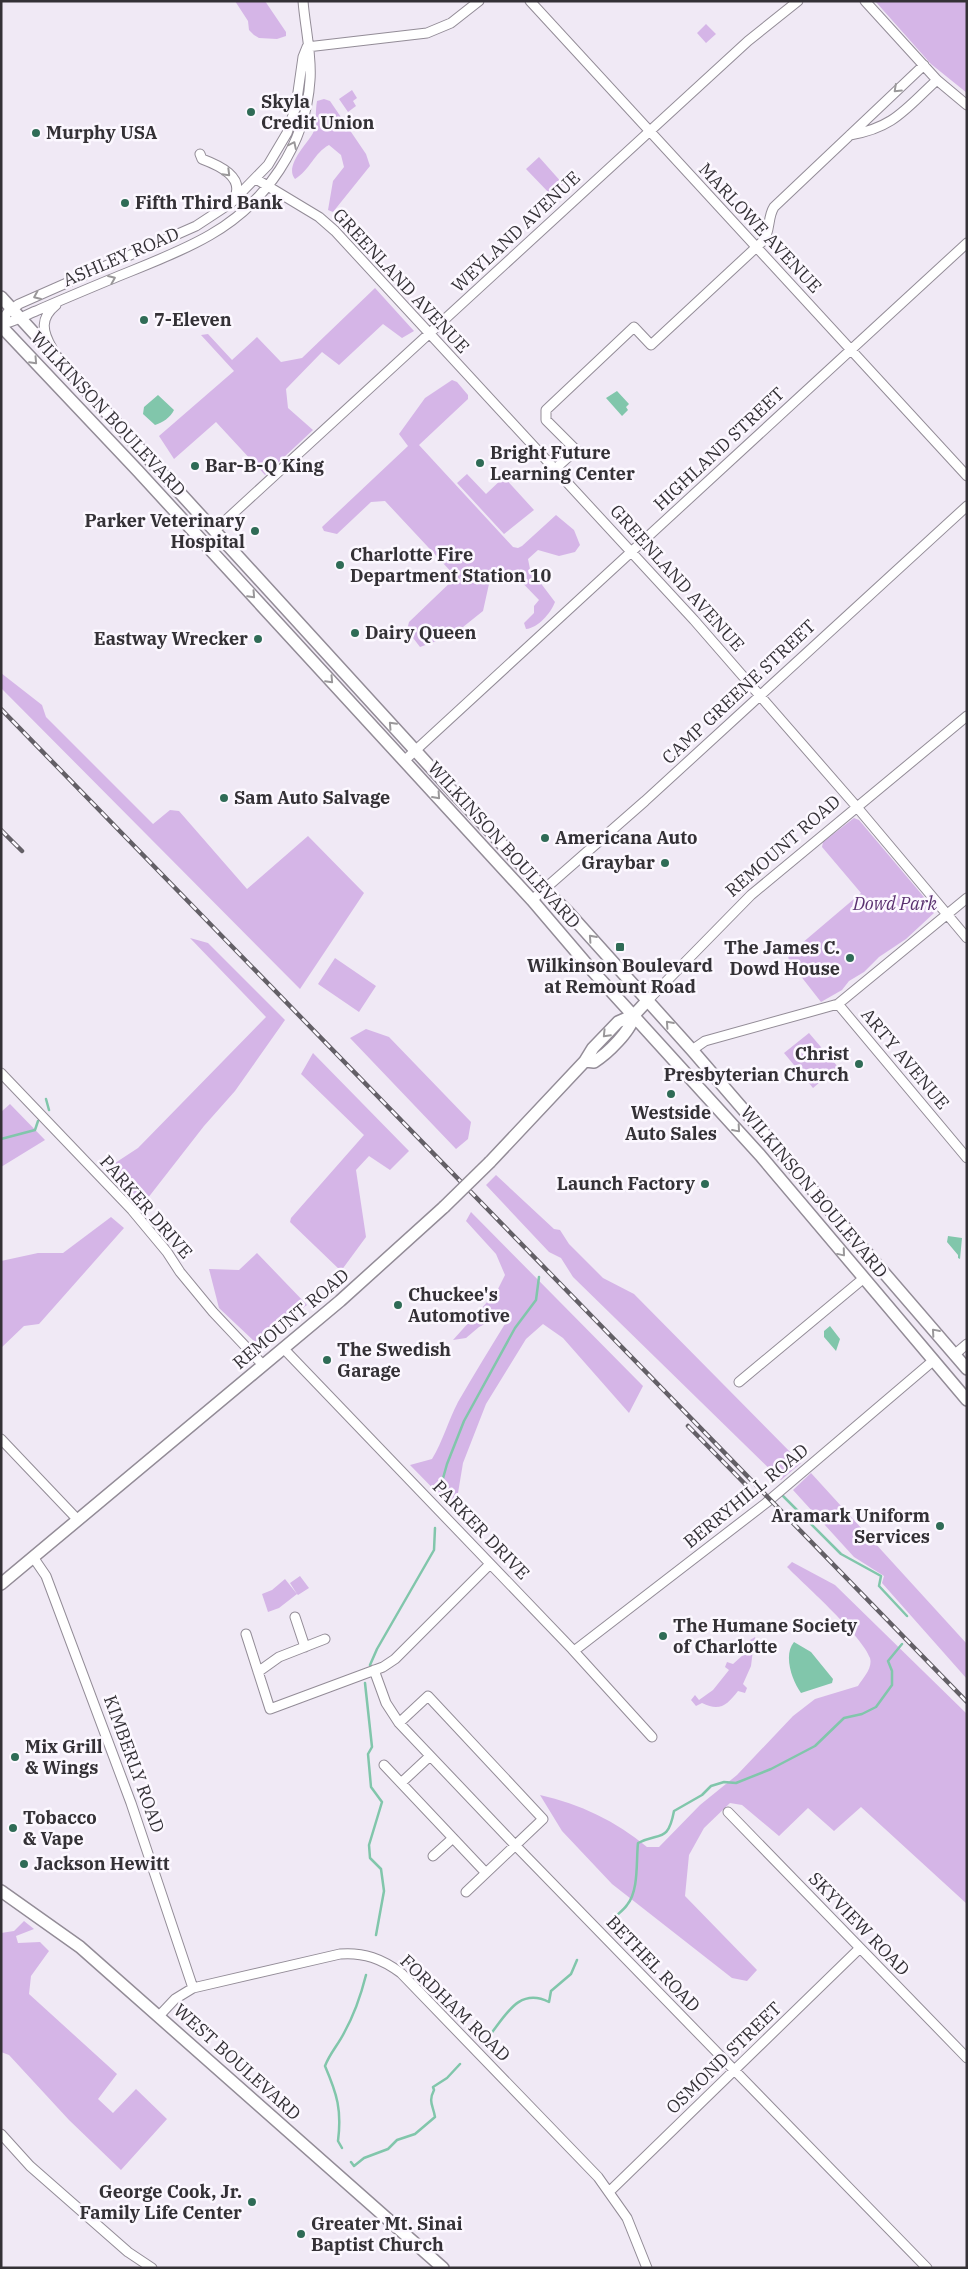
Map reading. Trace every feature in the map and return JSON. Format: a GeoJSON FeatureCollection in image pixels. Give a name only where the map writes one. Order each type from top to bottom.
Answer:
{"type":"FeatureCollection","features":[{"type":"Feature","properties":{"kind":"main road","name":"WILKINSON BOULEVARD"},"geometry":{"type":"LineString","coordinates":[[1,297],[414,750],[544,889],[567,911],[692,1050],[967,1369]]}},
{"type":"Feature","properties":{"kind":"main road","name":"WILKINSON BOULEVARD"},"geometry":{"type":"LineString","coordinates":[[1,324],[532,900],[740,1133],[967,1400]]}},
{"type":"Feature","properties":{"kind":"main road"},"geometry":{"type":"LineString","coordinates":[[138,471],[204,530],[209,533],[214,531]]}},
{"type":"Feature","properties":{"kind":"main road"},"geometry":{"type":"LineString","coordinates":[[203,543],[218,547],[273,596]]}},
{"type":"Feature","properties":{"kind":"main road","name":"REMOUNT ROAD"},"geometry":{"type":"LineString","coordinates":[[1,1584],[340,1301],[444,1207],[490,1162],[585,1061],[592,1048],[618,1022],[634,1015],[647,1001]]}},
{"type":"Feature","properties":{"kind":"main road","name":"WEST BOULEVARD"},"geometry":{"type":"LineString","coordinates":[[1,1891],[64,1935],[159,2016],[443,2268]]}},
{"type":"Feature","properties":{"kind":"street","name":"ASHLEY ROAD"},"geometry":{"type":"LineString","coordinates":[[16,313],[67,298],[208,236],[242,213],[268,186],[286,159],[305,116],[310,78],[310,53],[307,47],[303,1]]}},
{"type":"Feature","properties":{"kind":"street"},"geometry":{"type":"LineString","coordinates":[[307,47],[427,33],[451,23],[479,1]]}},
{"type":"Feature","properties":{"kind":"street","name":"MARLOWE AVENUE"},"geometry":{"type":"LineString","coordinates":[[530,1],[967,476]]}},
{"type":"Feature","properties":{"kind":"street","name":"WEYLAND AVENUE"},"geometry":{"type":"LineString","coordinates":[[214,531],[748,41],[798,1]]}},
{"type":"Feature","properties":{"kind":"street"},"geometry":{"type":"LineString","coordinates":[[865,1],[937,80],[967,105]]}},
{"type":"Feature","properties":{"kind":"street","name":"ASHLEY ROAD"},"geometry":{"type":"LineString","coordinates":[[1,324],[30,299],[196,226],[231,203],[256,179],[276,155],[290,125],[298,98],[303,57],[307,47]]}},
{"type":"Feature","properties":{"kind":"street"},"geometry":{"type":"LineString","coordinates":[[555,469],[576,450],[546,420],[546,410],[634,327],[651,345],[765,238],[770,213],[774,207],[924,65]]}},
{"type":"Feature","properties":{"kind":"street"},"geometry":{"type":"LineString","coordinates":[[850,136],[868,132],[890,122],[937,80]]}},
{"type":"Feature","properties":{"kind":"street"},"geometry":{"type":"LineString","coordinates":[[200,154],[202,159],[220,166],[232,178],[237,192],[231,203]]}},
{"type":"Feature","properties":{"kind":"street","name":"GREENLAND AVENUE"},"geometry":{"type":"LineString","coordinates":[[256,179],[320,217],[333,228],[632,551],[761,695],[967,938]]}},
{"type":"Feature","properties":{"kind":"street","name":"HIGHLAND STREET"},"geometry":{"type":"LineString","coordinates":[[404,760],[967,243]]}},
{"type":"Feature","properties":{"kind":"street"},"geometry":{"type":"LineString","coordinates":[[53,353],[44,332],[44,320],[51,309],[67,298]]}},
{"type":"Feature","properties":{"kind":"street","name":"CAMP GREENE STREET"},"geometry":{"type":"LineString","coordinates":[[532,900],[646,800],[967,506]]}},
{"type":"Feature","properties":{"kind":"street","name":"REMOUNT ROAD"},"geometry":{"type":"LineString","coordinates":[[647,1001],[751,895],[856,806],[966,719]]}},
{"type":"Feature","properties":{"kind":"street"},"geometry":{"type":"LineString","coordinates":[[692,1050],[702,1042],[838,1004],[967,898]]}},
{"type":"Feature","properties":{"kind":"street","name":"ARTY AVENUE"},"geometry":{"type":"LineString","coordinates":[[838,1004],[967,1158]]}},
{"type":"Feature","properties":{"kind":"street","name":"PARKER DRIVE"},"geometry":{"type":"LineString","coordinates":[[1,1073],[132,1210],[213,1312],[263,1364]]}},
{"type":"Feature","properties":{"kind":"street"},"geometry":{"type":"LineString","coordinates":[[739,1382],[864,1278]]}},
{"type":"Feature","properties":{"kind":"street"},"geometry":{"type":"LineString","coordinates":[[954,1355],[967,1344]]}},
{"type":"Feature","properties":{"kind":"street","name":"PARKER DRIVE"},"geometry":{"type":"LineString","coordinates":[[283,1348],[574,1651],[652,1737]]}},
{"type":"Feature","properties":{"kind":"street","name":"BERRYHILL ROAD"},"geometry":{"type":"LineString","coordinates":[[574,1651],[766,1503],[934,1360]]}},
{"type":"Feature","properties":{"kind":"street"},"geometry":{"type":"LineString","coordinates":[[1,1439],[78,1520]]}},
{"type":"Feature","properties":{"kind":"street","name":"KIMBERLY ROAD"},"geometry":{"type":"LineString","coordinates":[[33,1557],[46,1576],[128,1794],[173,1921],[194,1988]]}},
{"type":"Feature","properties":{"kind":"street"},"geometry":{"type":"LineString","coordinates":[[246,1634],[270,1709],[389,1663],[401,1654],[490,1564]]}},
{"type":"Feature","properties":{"kind":"street"},"geometry":{"type":"LineString","coordinates":[[295,1617],[305,1647]]}},
{"type":"Feature","properties":{"kind":"street"},"geometry":{"type":"LineString","coordinates":[[258,1672],[279,1657],[325,1639]]}},
{"type":"Feature","properties":{"kind":"street","name":"BETHEL ROAD"},"geometry":{"type":"LineString","coordinates":[[374,1670],[386,1703],[399,1723],[515,1845],[927,2268]]}},
{"type":"Feature","properties":{"kind":"street"},"geometry":{"type":"LineString","coordinates":[[399,1723],[428,1696],[543,1818],[466,1892]]}},
{"type":"Feature","properties":{"kind":"street"},"geometry":{"type":"LineString","coordinates":[[401,1783],[430,1756]]}},
{"type":"Feature","properties":{"kind":"street"},"geometry":{"type":"LineString","coordinates":[[384,1765],[486,1873]]}},
{"type":"Feature","properties":{"kind":"street","name":"SKYVIEW ROAD"},"geometry":{"type":"LineString","coordinates":[[728,1812],[967,2058]]}},
{"type":"Feature","properties":{"kind":"street"},"geometry":{"type":"LineString","coordinates":[[433,1856],[452,1838]]}},
{"type":"Feature","properties":{"kind":"street","name":"OSMOND STREET"},"geometry":{"type":"LineString","coordinates":[[610,2191],[860,1948]]}},
{"type":"Feature","properties":{"kind":"street","name":"FORDHAM ROAD"},"geometry":{"type":"LineString","coordinates":[[159,2016],[175,1999],[194,1988],[340,1954],[365,1955],[378,1959],[401,1973],[583,2159],[610,2191],[627,2218],[647,2268]]}},
{"type":"Feature","properties":{"kind":"street"},"geometry":{"type":"LineString","coordinates":[[1,2134],[30,2166],[128,2252],[152,2268]]}},
{"type":"Feature","properties":{"kind":"green space"},"geometry":{"type":"Polygon","coordinates":[[[235,1],[265,1],[286,32],[286,36],[277,39],[259,38],[254,35],[249,30],[248,21],[235,1]]]}},
{"type":"Feature","properties":{"kind":"green space"},"geometry":{"type":"Polygon","coordinates":[[[875,1],[967,1],[967,93],[931,64],[875,1]]]}},
{"type":"Feature","properties":{"kind":"green space"},"geometry":{"type":"Polygon","coordinates":[[[706,24],[716,34],[706,43],[697,33],[706,24]]]}},
{"type":"Feature","properties":{"kind":"green space"},"geometry":{"type":"Polygon","coordinates":[[[352,90],[357,98],[353,101],[356,106],[348,112],[339,99],[352,90]]]}},
{"type":"Feature","properties":{"kind":"green space"},"geometry":{"type":"Polygon","coordinates":[[[324,99],[330,101],[366,154],[370,166],[333,212],[328,210],[333,181],[344,167],[341,155],[329,145],[319,152],[305,171],[295,179],[292,174],[294,162],[313,133],[317,101],[324,99]]]}},
{"type":"Feature","properties":{"kind":"green space"},"geometry":{"type":"Polygon","coordinates":[[[539,157],[563,184],[551,195],[526,169],[539,157]]]}},
{"type":"Feature","properties":{"kind":"green space"},"geometry":{"type":"Polygon","coordinates":[[[375,288],[414,331],[402,338],[383,324],[339,365],[322,352],[286,389],[288,408],[313,430],[265,475],[216,422],[174,459],[159,436],[234,371],[201,335],[208,334],[232,360],[257,337],[281,362],[302,358],[375,288]]]}},
{"type":"Feature","properties":{"kind":"green space"},"geometry":{"type":"Polygon","coordinates":[[[452,380],[457,382],[468,395],[468,399],[419,445],[513,547],[518,548],[522,546],[556,515],[574,530],[580,545],[575,552],[559,556],[538,550],[528,559],[530,569],[555,602],[547,615],[535,626],[526,629],[524,623],[534,613],[534,606],[539,600],[511,571],[505,571],[489,584],[483,611],[453,635],[420,647],[407,630],[409,622],[456,577],[385,501],[371,502],[337,534],[324,531],[322,527],[408,446],[399,434],[425,398],[452,380]]]}},
{"type":"Feature","properties":{"kind":"green space"},"geometry":{"type":"Polygon","coordinates":[[[467,474],[486,494],[504,477],[534,510],[504,534],[457,483],[467,474]]]}},
{"type":"Feature","properties":{"kind":"green space"},"geometry":{"type":"Polygon","coordinates":[[[1,673],[42,705],[46,717],[153,824],[170,810],[179,811],[247,889],[308,836],[364,893],[300,989],[1,688],[1,673]]]}},
{"type":"Feature","properties":{"kind":"green space","name":"Dowd Park"},"geometry":{"type":"Polygon","coordinates":[[[854,818],[859,820],[929,903],[934,913],[906,939],[879,957],[864,972],[849,981],[842,990],[821,1002],[789,961],[788,955],[861,893],[822,847],[823,842],[854,818]]]}},
{"type":"Feature","properties":{"kind":"green space"},"geometry":{"type":"Polygon","coordinates":[[[190,938],[208,943],[285,1020],[235,1091],[204,1126],[144,1203],[113,1174],[112,1165],[138,1148],[266,1017],[190,938]]]}},
{"type":"Feature","properties":{"kind":"green space"},"geometry":{"type":"Polygon","coordinates":[[[335,958],[376,986],[359,1012],[318,984],[335,958]]]}},
{"type":"Feature","properties":{"kind":"green space"},"geometry":{"type":"Polygon","coordinates":[[[366,1029],[389,1037],[471,1122],[468,1139],[456,1149],[350,1038],[366,1029]]]}},
{"type":"Feature","properties":{"kind":"green space"},"geometry":{"type":"Polygon","coordinates":[[[809,1033],[838,1067],[813,1088],[784,1053],[809,1033]]]}},
{"type":"Feature","properties":{"kind":"green space"},"geometry":{"type":"Polygon","coordinates":[[[313,1053],[409,1151],[390,1170],[369,1156],[356,1170],[366,1237],[341,1271],[290,1222],[291,1218],[364,1135],[301,1074],[313,1053]]]}},
{"type":"Feature","properties":{"kind":"green space"},"geometry":{"type":"Polygon","coordinates":[[[10,1104],[45,1140],[1,1167],[1,1112],[10,1104]]]}},
{"type":"Feature","properties":{"kind":"green space"},"geometry":{"type":"Polygon","coordinates":[[[496,1175],[554,1229],[560,1230],[569,1244],[603,1278],[634,1294],[801,1463],[781,1480],[573,1277],[561,1258],[549,1252],[486,1185],[496,1175]]]}},
{"type":"Feature","properties":{"kind":"green space"},"geometry":{"type":"Polygon","coordinates":[[[471,1212],[643,1386],[629,1413],[563,1338],[543,1324],[526,1339],[486,1404],[463,1463],[455,1511],[410,1465],[432,1459],[458,1402],[508,1319],[502,1315],[479,1327],[466,1338],[453,1340],[497,1291],[505,1275],[496,1254],[466,1221],[471,1212]]]}},
{"type":"Feature","properties":{"kind":"green space"},"geometry":{"type":"Polygon","coordinates":[[[111,1217],[124,1228],[39,1324],[24,1326],[1,1348],[1,1261],[38,1253],[63,1253],[111,1217]]]}},
{"type":"Feature","properties":{"kind":"green space"},"geometry":{"type":"Polygon","coordinates":[[[257,1253],[307,1305],[255,1342],[219,1308],[209,1269],[239,1270],[257,1253]]]}},
{"type":"Feature","properties":{"kind":"green space"},"geometry":{"type":"Polygon","coordinates":[[[811,1473],[967,1644],[967,1679],[882,1583],[884,1576],[854,1557],[793,1490],[811,1473]]]}},
{"type":"Feature","properties":{"kind":"green space"},"geometry":{"type":"Polygon","coordinates":[[[792,1562],[835,1585],[967,1714],[967,1904],[861,1807],[834,1831],[808,1808],[779,1836],[742,1805],[730,1803],[704,1828],[689,1855],[685,1896],[757,1970],[747,1981],[732,1978],[612,1884],[562,1831],[540,1795],[569,1803],[610,1821],[647,1847],[659,1847],[700,1805],[737,1775],[793,1716],[815,1699],[858,1686],[867,1673],[871,1662],[870,1658],[846,1625],[787,1567],[792,1562]]]}},
{"type":"Feature","properties":{"kind":"green space"},"geometry":{"type":"Polygon","coordinates":[[[300,1576],[309,1588],[298,1595],[290,1583],[300,1576]]]}},
{"type":"Feature","properties":{"kind":"green space"},"geometry":{"type":"Polygon","coordinates":[[[285,1579],[297,1594],[279,1608],[268,1612],[262,1594],[272,1590],[285,1579]]]}},
{"type":"Feature","properties":{"kind":"green space"},"geometry":{"type":"Polygon","coordinates":[[[755,1637],[759,1649],[753,1650],[751,1666],[743,1684],[747,1688],[745,1693],[738,1691],[723,1706],[714,1707],[702,1703],[696,1706],[691,1700],[695,1695],[699,1700],[713,1690],[729,1670],[725,1667],[727,1662],[733,1664],[753,1646],[750,1640],[755,1637]]]}},
{"type":"Feature","properties":{"kind":"green space"},"geometry":{"type":"Polygon","coordinates":[[[24,1921],[34,1929],[16,1936],[18,1943],[40,1942],[49,1951],[31,1976],[29,1994],[117,2074],[98,2099],[113,2113],[136,2089],[167,2119],[121,2170],[69,2120],[9,2055],[1,2052],[1,1933],[14,1931],[24,1921]]]}},
{"type":"Feature","properties":{"kind":"shaded area"},"geometry":{"type":"Polygon","coordinates":[[[617,391],[629,404],[626,407],[628,410],[622,416],[606,398],[617,391]]]}},
{"type":"Feature","properties":{"kind":"shaded area"},"geometry":{"type":"Polygon","coordinates":[[[158,395],[174,410],[166,419],[155,425],[143,414],[144,407],[158,395]]]}},
{"type":"Feature","properties":{"kind":"shaded area"},"geometry":{"type":"Polygon","coordinates":[[[948,1236],[962,1238],[960,1259],[947,1242],[948,1236]]]}},
{"type":"Feature","properties":{"kind":"shaded area"},"geometry":{"type":"Polygon","coordinates":[[[830,1326],[840,1339],[836,1351],[824,1337],[824,1331],[830,1326]]]}},
{"type":"Feature","properties":{"kind":"shaded area"},"geometry":{"type":"Polygon","coordinates":[[[794,1642],[811,1652],[833,1679],[832,1683],[801,1693],[792,1675],[789,1661],[789,1654],[794,1642]]]}},
{"type":"Feature","properties":{"kind":"waterway"},"geometry":{"type":"LineString","coordinates":[[46,1099],[49,1110]]}},
{"type":"Feature","properties":{"kind":"waterway"},"geometry":{"type":"LineString","coordinates":[[1,1139],[35,1130],[38,1121]]}},
{"type":"Feature","properties":{"kind":"waterway"},"geometry":{"type":"LineString","coordinates":[[440,1489],[447,1464],[464,1421],[515,1328],[536,1300],[539,1277]]}},
{"type":"Feature","properties":{"kind":"waterway"},"geometry":{"type":"LineString","coordinates":[[783,1496],[841,1554],[881,1576],[879,1586],[907,1616]]}},
{"type":"Feature","properties":{"kind":"waterway"},"geometry":{"type":"LineString","coordinates":[[370,1665],[377,1649],[434,1550],[435,1528]]}},
{"type":"Feature","properties":{"kind":"waterway"},"geometry":{"type":"LineString","coordinates":[[610,1922],[625,1907],[634,1892],[638,1843],[666,1832],[672,1821],[674,1811],[702,1795],[711,1786],[724,1782],[736,1783],[771,1769],[815,1746],[844,1718],[862,1714],[876,1707],[892,1685],[892,1671],[888,1661],[902,1644]]}},
{"type":"Feature","properties":{"kind":"waterway"},"geometry":{"type":"LineString","coordinates":[[365,1683],[372,1747],[368,1754],[371,1787],[382,1802],[369,1845],[370,1858],[381,1869],[384,1891],[376,1935]]}},
{"type":"Feature","properties":{"kind":"waterway"},"geometry":{"type":"LineString","coordinates":[[490,2035],[514,2005],[521,2001],[529,1998],[539,1998],[549,2002],[551,1991],[571,1974],[577,1960]]}},
{"type":"Feature","properties":{"kind":"waterway"},"geometry":{"type":"LineString","coordinates":[[342,2148],[338,2141],[338,2102],[325,2066],[351,2019],[366,1975]]}},
{"type":"Feature","properties":{"kind":"waterway"},"geometry":{"type":"LineString","coordinates":[[351,2162],[354,2166],[364,2158],[388,2149],[397,2140],[415,2134],[435,2117],[431,2101],[433,2087],[447,2078],[460,2064]]}},
{"type":"Feature","properties":{"kind":"railway"},"geometry":{"type":"LineString","coordinates":[[1,709],[967,1702]]}},
{"type":"Feature","properties":{"kind":"railway"},"geometry":{"type":"LineString","coordinates":[[1,830],[22,851]]}},
{"type":"Feature","properties":{"kind":"railway"},"geometry":{"type":"LineString","coordinates":[[688,1426],[746,1485]]}},
{"type":"Feature","properties":{"kind":"place","name":"Skyla Credit Union"},"geometry":{"type":"Point","coordinates":[251,112]}},
{"type":"Feature","properties":{"kind":"place","name":"Murphy USA"},"geometry":{"type":"Point","coordinates":[36,133]}},
{"type":"Feature","properties":{"kind":"place","name":"Fifth Third Bank"},"geometry":{"type":"Point","coordinates":[125,203]}},
{"type":"Feature","properties":{"kind":"place","name":"7-Eleven"},"geometry":{"type":"Point","coordinates":[144,320]}},
{"type":"Feature","properties":{"kind":"place","name":"Bright Future Learning Center"},"geometry":{"type":"Point","coordinates":[480,463]}},
{"type":"Feature","properties":{"kind":"place","name":"Bar-B-Q King"},"geometry":{"type":"Point","coordinates":[195,466]}},
{"type":"Feature","properties":{"kind":"place","name":"Parker Veterinary Hospital"},"geometry":{"type":"Point","coordinates":[255,531]}},
{"type":"Feature","properties":{"kind":"place","name":"Charlotte Fire Department Station 10"},"geometry":{"type":"Point","coordinates":[340,565]}},
{"type":"Feature","properties":{"kind":"place","name":"Dairy Queen"},"geometry":{"type":"Point","coordinates":[355,633]}},
{"type":"Feature","properties":{"kind":"place","name":"Eastway Wrecker"},"geometry":{"type":"Point","coordinates":[258,639]}},
{"type":"Feature","properties":{"kind":"place","name":"Sam Auto Salvage"},"geometry":{"type":"Point","coordinates":[224,798]}},
{"type":"Feature","properties":{"kind":"place","name":"Americana Auto"},"geometry":{"type":"Point","coordinates":[545,838]}},
{"type":"Feature","properties":{"kind":"place","name":"Graybar"},"geometry":{"type":"Point","coordinates":[665,863]}},
{"type":"Feature","properties":{"kind":"place","name":"Wilkinson Boulevard at Remount Road"},"geometry":{"type":"Point","coordinates":[620,947]}},
{"type":"Feature","properties":{"kind":"place","name":"The James C. Dowd House"},"geometry":{"type":"Point","coordinates":[850,958]}},
{"type":"Feature","properties":{"kind":"place","name":"Christ Presbyterian Church"},"geometry":{"type":"Point","coordinates":[859,1064]}},
{"type":"Feature","properties":{"kind":"place","name":"Westside Auto Sales"},"geometry":{"type":"Point","coordinates":[671,1094]}},
{"type":"Feature","properties":{"kind":"place","name":"Launch Factory"},"geometry":{"type":"Point","coordinates":[705,1184]}},
{"type":"Feature","properties":{"kind":"place","name":"Chuckee's Automotive"},"geometry":{"type":"Point","coordinates":[398,1305]}},
{"type":"Feature","properties":{"kind":"place","name":"The Swedish Garage"},"geometry":{"type":"Point","coordinates":[327,1360]}},
{"type":"Feature","properties":{"kind":"place","name":"Aramark Uniform Services"},"geometry":{"type":"Point","coordinates":[940,1526]}},
{"type":"Feature","properties":{"kind":"place","name":"The Humane Society of Charlotte"},"geometry":{"type":"Point","coordinates":[663,1636]}},
{"type":"Feature","properties":{"kind":"place","name":"Mix Grill & Wings"},"geometry":{"type":"Point","coordinates":[15,1757]}},
{"type":"Feature","properties":{"kind":"place","name":"Tobacco & Vape"},"geometry":{"type":"Point","coordinates":[13,1828]}},
{"type":"Feature","properties":{"kind":"place","name":"Jackson Hewitt"},"geometry":{"type":"Point","coordinates":[24,1864]}},
{"type":"Feature","properties":{"kind":"place","name":"George Cook, Jr. Family Life Center"},"geometry":{"type":"Point","coordinates":[252,2202]}},
{"type":"Feature","properties":{"kind":"place","name":"Greater Mt. Sinai Baptist Church"},"geometry":{"type":"Point","coordinates":[301,2234]}}]}
